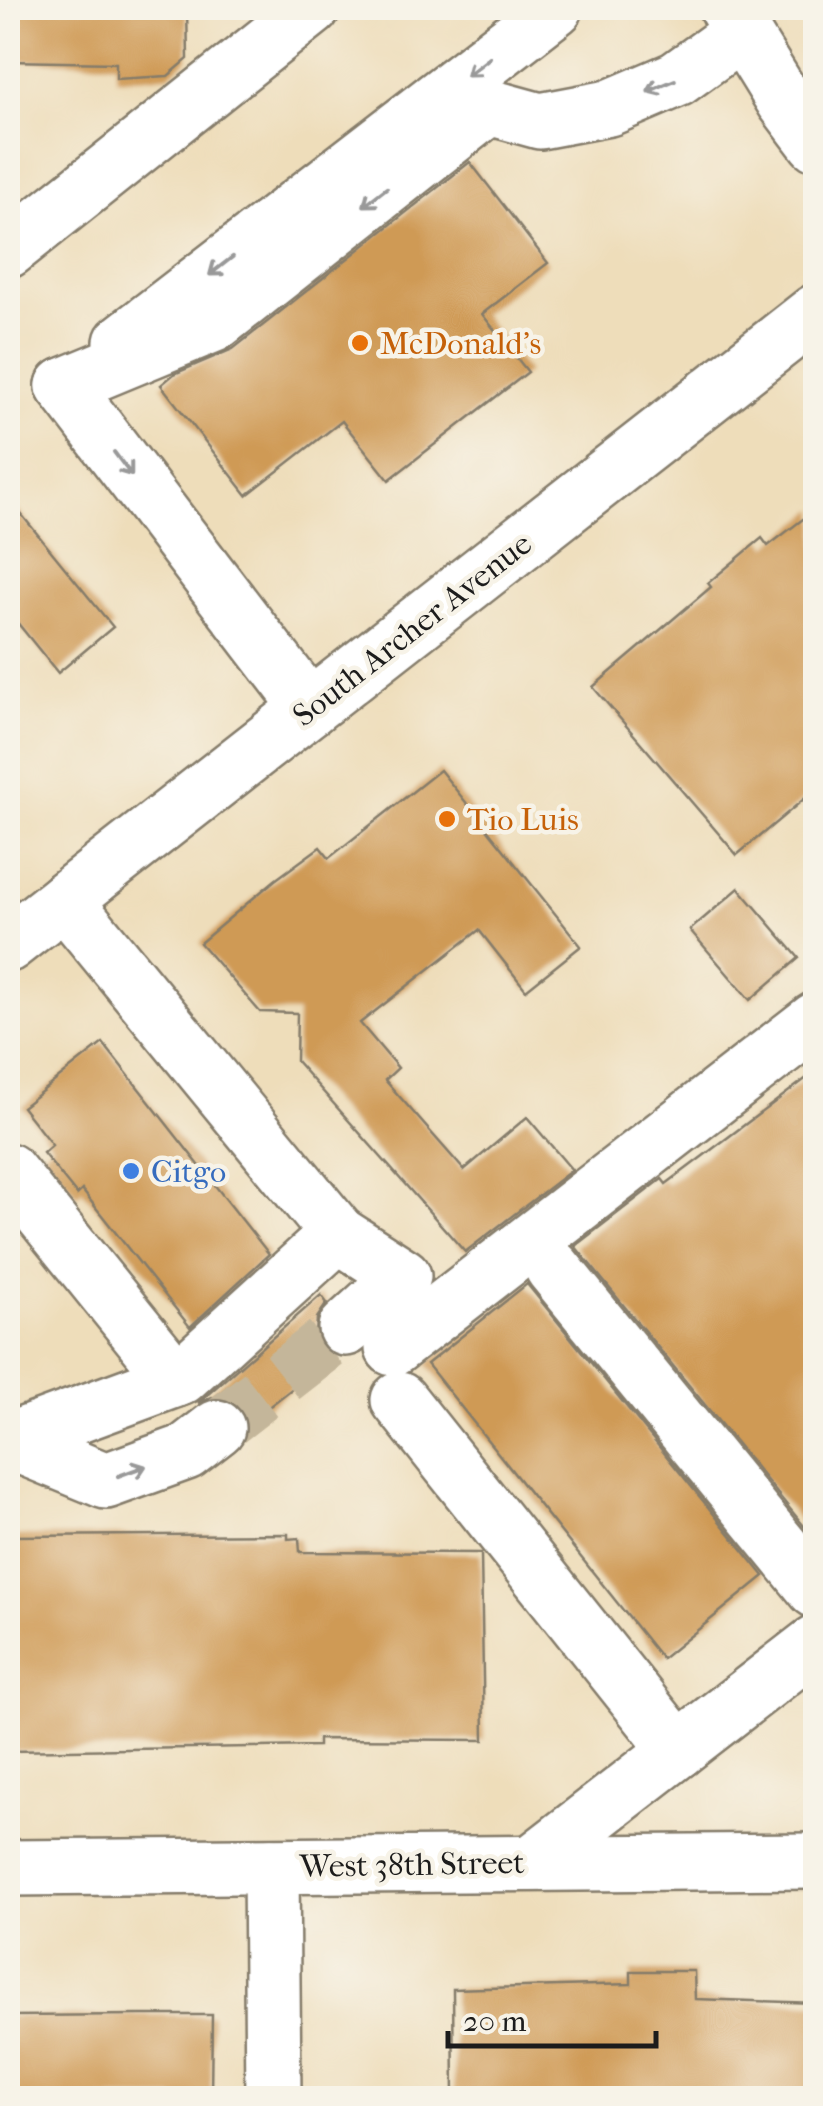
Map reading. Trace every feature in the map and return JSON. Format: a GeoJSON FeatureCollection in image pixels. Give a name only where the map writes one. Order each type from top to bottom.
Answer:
{"type":"FeatureCollection","features":[{"type":"Feature","properties":{"kind":"street"},"geometry":{"type":"LineString","coordinates":[[8,250],[312,8]]}},
{"type":"Feature","properties":{"kind":"street"},"geometry":{"type":"LineString","coordinates":[[64,386],[555,8]]}},
{"type":"Feature","properties":{"kind":"street"},"geometry":{"type":"LineString","coordinates":[[64,386],[214,324],[488,107],[540,121],[610,108],[677,80],[735,20],[800,123]]}},
{"type":"Feature","properties":{"kind":"street","name":"South Archer Avenue"},"geometry":{"type":"LineString","coordinates":[[8,944],[816,312]]}},
{"type":"Feature","properties":{"kind":"street"},"geometry":{"type":"LineString","coordinates":[[64,386],[310,708]]}},
{"type":"Feature","properties":{"kind":"street"},"geometry":{"type":"LineString","coordinates":[[64,900],[338,1234],[403,1276],[379,1359]]}},
{"type":"Feature","properties":{"kind":"street"},"geometry":{"type":"LineString","coordinates":[[379,1359],[816,1020]]}},
{"type":"Feature","properties":{"kind":"street"},"geometry":{"type":"LineString","coordinates":[[8,1171],[176,1379]]}},
{"type":"Feature","properties":{"kind":"street"},"geometry":{"type":"LineString","coordinates":[[8,1441],[176,1379],[338,1234]]}},
{"type":"Feature","properties":{"kind":"street"},"geometry":{"type":"LineString","coordinates":[[553,1268],[816,1590]]}},
{"type":"Feature","properties":{"kind":"street"},"geometry":{"type":"LineString","coordinates":[[379,1359],[678,1750]]}},
{"type":"Feature","properties":{"kind":"street"},"geometry":{"type":"LineString","coordinates":[[8,1441],[106,1480],[186,1452],[217,1428]]}},
{"type":"Feature","properties":{"kind":"street"},"geometry":{"type":"LineString","coordinates":[[532,1863],[816,1643]]}},
{"type":"Feature","properties":{"kind":"street","name":"West 38th Street"},"geometry":{"type":"LineString","coordinates":[[8,1868],[816,1860]]}},
{"type":"Feature","properties":{"kind":"street"},"geometry":{"type":"LineString","coordinates":[[271,1866],[273,2098]]}},
{"type":"Feature","properties":{"kind":"building"},"geometry":{"type":"Polygon","coordinates":[[[8,8],[187,8],[188,59],[168,76],[116,79],[116,63],[8,61],[8,8]]]}},
{"type":"Feature","properties":{"kind":"building","name":"McDonald's"},"geometry":{"type":"Polygon","coordinates":[[[470,162],[548,263],[482,314],[528,372],[389,480],[342,421],[247,495],[161,385],[174,374],[233,349],[470,162]]]}},
{"type":"Feature","properties":{"kind":"building"},"geometry":{"type":"Polygon","coordinates":[[[8,498],[113,627],[58,673],[8,611],[8,498]]]}},
{"type":"Feature","properties":{"kind":"building"},"geometry":{"type":"Polygon","coordinates":[[[816,509],[816,789],[737,855],[593,687],[711,587],[708,583],[762,538],[768,546],[816,509]]]}},
{"type":"Feature","properties":{"kind":"building"},"geometry":{"type":"Polygon","coordinates":[[[440,770],[581,946],[526,990],[479,930],[360,1023],[398,1068],[385,1080],[464,1170],[527,1117],[572,1170],[465,1252],[296,1061],[297,1013],[260,1012],[200,943],[320,847],[329,858],[440,770]]]}},
{"type":"Feature","properties":{"kind":"building"},"geometry":{"type":"Polygon","coordinates":[[[739,888],[799,958],[750,1000],[690,930],[739,888]]]}},
{"type":"Feature","properties":{"kind":"building","name":"Citgo"},"geometry":{"type":"Polygon","coordinates":[[[103,1043],[269,1254],[190,1327],[82,1190],[77,1195],[43,1153],[52,1145],[22,1107],[103,1043]]]}},
{"type":"Feature","properties":{"kind":"building"},"geometry":{"type":"Polygon","coordinates":[[[816,1071],[813,1537],[575,1246],[662,1179],[666,1184],[816,1071]]]}},
{"type":"Feature","properties":{"kind":"building"},"geometry":{"type":"Polygon","coordinates":[[[527,1284],[764,1576],[662,1659],[427,1364],[527,1284]]]}},
{"type":"Feature","properties":{"kind":"building"},"geometry":{"type":"Polygon","coordinates":[[[321,1295],[327,1303],[317,1318],[316,1336],[322,1348],[334,1356],[248,1423],[241,1408],[228,1399],[212,1397],[198,1403],[321,1295]]]}},
{"type":"Feature","properties":{"kind":"building"},"geometry":{"type":"Polygon","coordinates":[[[288,1534],[288,1539],[299,1538],[300,1552],[481,1553],[484,1740],[318,1739],[318,1746],[8,1751],[8,1536],[288,1534]]]}},
{"type":"Feature","properties":{"kind":"building"},"geometry":{"type":"Polygon","coordinates":[[[631,1971],[694,1971],[695,1999],[816,2003],[816,2098],[454,2098],[453,1989],[631,1984],[631,1971]]]}},
{"type":"Feature","properties":{"kind":"building"},"geometry":{"type":"Polygon","coordinates":[[[212,2015],[211,2098],[8,2098],[8,2016],[212,2015]]]}},
{"type":"Feature","properties":{"kind":"tunnel"},"geometry":{"type":"LineString","coordinates":[[217,1428],[346,1328]]}},
{"type":"Feature","properties":{"kind":"place","name":"McDonald's"},"geometry":{"type":"Point","coordinates":[360,343]}},
{"type":"Feature","properties":{"kind":"place","name":"Tio Luis"},"geometry":{"type":"Point","coordinates":[447,819]}},
{"type":"Feature","properties":{"kind":"place","name":"Citgo"},"geometry":{"type":"Point","coordinates":[131,1171]}}]}
